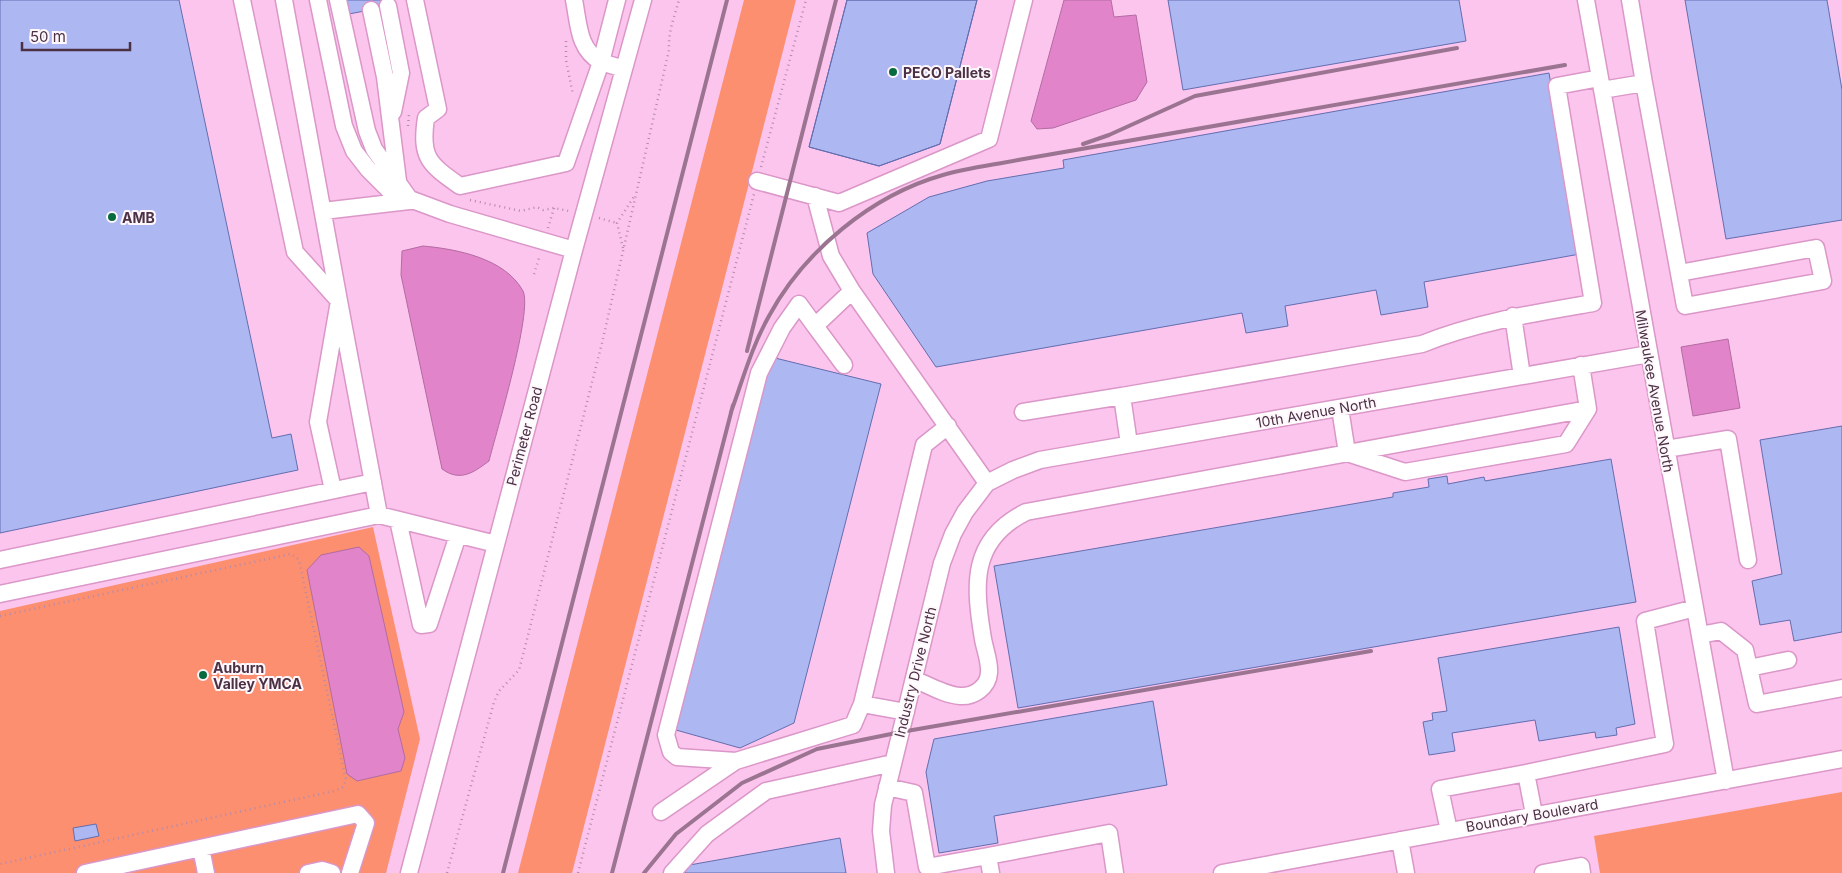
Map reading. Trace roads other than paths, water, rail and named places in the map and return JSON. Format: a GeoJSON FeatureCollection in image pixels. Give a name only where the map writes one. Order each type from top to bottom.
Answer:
{"type":"FeatureCollection","features":[{"type":"Feature","properties":{"kind":"street"},"geometry":{"type":"LineString","coordinates":[[242,0],[295,252],[339,301]]}},
{"type":"Feature","properties":{"kind":"street"},"geometry":{"type":"LineString","coordinates":[[284,0],[379,515]]}},
{"type":"Feature","properties":{"kind":"street"},"geometry":{"type":"LineString","coordinates":[[318,0],[344,126],[354,151],[368,169],[391,192],[411,201],[574,250]]}},
{"type":"Feature","properties":{"kind":"street"},"geometry":{"type":"LineString","coordinates":[[338,0],[367,131],[374,149],[411,201]]}},
{"type":"Feature","properties":{"kind":"street"},"geometry":{"type":"LineString","coordinates":[[415,0],[438,109],[426,118],[422,140],[426,154],[436,169],[460,186],[566,162],[601,62],[617,0]]}},
{"type":"Feature","properties":{"kind":"street"},"geometry":{"type":"LineString","coordinates":[[574,0],[583,43],[588,55],[601,62],[624,69]]}},
{"type":"Feature","properties":{"kind":"street","name":"Perimeter Road"},"geometry":{"type":"LineString","coordinates":[[409,873],[574,250],[643,0]]}},
{"type":"Feature","properties":{"kind":"street"},"geometry":{"type":"LineString","coordinates":[[757,181],[839,203],[989,139],[1024,0]]}},
{"type":"Feature","properties":{"kind":"street","name":"Milwaukee Avenue North"},"geometry":{"type":"LineString","coordinates":[[1586,0],[1726,781]]}},
{"type":"Feature","properties":{"kind":"street"},"geometry":{"type":"LineString","coordinates":[[1630,0],[1644,83],[1685,306],[1823,281],[1816,248],[1679,273]]}},
{"type":"Feature","properties":{"kind":"street"},"geometry":{"type":"LineString","coordinates":[[388,6],[401,73],[391,122]]}},
{"type":"Feature","properties":{"kind":"street"},"geometry":{"type":"LineString","coordinates":[[371,10],[385,77],[399,184]]}},
{"type":"Feature","properties":{"kind":"street"},"geometry":{"type":"LineString","coordinates":[[1023,412],[1422,344],[1443,335],[1513,316],[1593,303],[1558,86],[1644,83]]}},
{"type":"Feature","properties":{"kind":"street"},"geometry":{"type":"LineString","coordinates":[[815,196],[831,256],[852,291],[987,483]]}},
{"type":"Feature","properties":{"kind":"street"},"geometry":{"type":"LineString","coordinates":[[323,211],[411,201]]}},
{"type":"Feature","properties":{"kind":"street"},"geometry":{"type":"LineString","coordinates":[[815,326],[852,291]]}},
{"type":"Feature","properties":{"kind":"street"},"geometry":{"type":"LineString","coordinates":[[333,490],[318,422],[339,301]]}},
{"type":"Feature","properties":{"kind":"street"},"geometry":{"type":"LineString","coordinates":[[736,761],[677,757],[671,752],[666,735],[759,374],[782,328],[800,304],[844,365]]}},
{"type":"Feature","properties":{"kind":"street"},"geometry":{"type":"LineString","coordinates":[[1513,316],[1522,376]]}},
{"type":"Feature","properties":{"kind":"street","name":"10th Avenue North"},"geometry":{"type":"LineString","coordinates":[[987,483],[1028,464],[1130,444],[1649,354]]}},
{"type":"Feature","properties":{"kind":"street"},"geometry":{"type":"LineString","coordinates":[[1347,454],[1405,472],[1566,444],[1588,410],[1581,365]]}},
{"type":"Feature","properties":{"kind":"street"},"geometry":{"type":"LineString","coordinates":[[1122,396],[1130,444]]}},
{"type":"Feature","properties":{"kind":"street"},"geometry":{"type":"LineString","coordinates":[[1340,408],[1347,454]]}},
{"type":"Feature","properties":{"kind":"street"},"geometry":{"type":"LineString","coordinates":[[914,679],[958,696],[975,693],[987,681],[989,663],[979,612],[979,573],[983,553],[993,535],[1008,521],[1026,512],[1588,410]]}},
{"type":"Feature","properties":{"kind":"street"},"geometry":{"type":"LineString","coordinates":[[661,812],[736,761],[853,725],[862,704],[924,445],[948,426]]}},
{"type":"Feature","properties":{"kind":"street"},"geometry":{"type":"LineString","coordinates":[[1666,449],[1728,439],[1748,560]]}},
{"type":"Feature","properties":{"kind":"street"},"geometry":{"type":"LineString","coordinates":[[0,560],[373,482]]}},
{"type":"Feature","properties":{"kind":"street","name":"Industry Drive North"},"geometry":{"type":"LineString","coordinates":[[886,873],[881,831],[887,788],[948,547],[965,512],[987,483]]}},
{"type":"Feature","properties":{"kind":"street"},"geometry":{"type":"LineString","coordinates":[[0,594],[379,515],[496,544]]}},
{"type":"Feature","properties":{"kind":"street"},"geometry":{"type":"LineString","coordinates":[[398,520],[422,625],[429,624],[458,535]]}},
{"type":"Feature","properties":{"kind":"street"},"geometry":{"type":"LineString","coordinates":[[1449,831],[1440,790],[1665,744],[1645,621],[1695,608]]}},
{"type":"Feature","properties":{"kind":"street"},"geometry":{"type":"LineString","coordinates":[[1700,635],[1721,631],[1745,650],[1757,704],[1842,688]]}},
{"type":"Feature","properties":{"kind":"street"},"geometry":{"type":"LineString","coordinates":[[1749,668],[1788,660]]}},
{"type":"Feature","properties":{"kind":"street"},"geometry":{"type":"LineString","coordinates":[[862,704],[906,712]]}},
{"type":"Feature","properties":{"kind":"street","name":"Boundary Boulevard"},"geometry":{"type":"LineString","coordinates":[[1222,873],[1262,869],[1534,814],[1842,759]]}},
{"type":"Feature","properties":{"kind":"street"},"geometry":{"type":"LineString","coordinates":[[672,873],[707,834],[766,791],[893,763]]}},
{"type":"Feature","properties":{"kind":"street"},"geometry":{"type":"LineString","coordinates":[[1526,773],[1534,814]]}},
{"type":"Feature","properties":{"kind":"street"},"geometry":{"type":"LineString","coordinates":[[887,788],[914,793],[927,867],[1109,833],[1115,873]]}},
{"type":"Feature","properties":{"kind":"street"},"geometry":{"type":"LineString","coordinates":[[85,873],[358,814],[366,823],[350,873]]}},
{"type":"Feature","properties":{"kind":"street"},"geometry":{"type":"LineString","coordinates":[[1400,840],[1406,873]]}},
{"type":"Feature","properties":{"kind":"street"},"geometry":{"type":"LineString","coordinates":[[201,848],[206,873]]}},
{"type":"Feature","properties":{"kind":"street"},"geometry":{"type":"LineString","coordinates":[[988,856],[991,873]]}},
{"type":"Feature","properties":{"kind":"street"},"geometry":{"type":"LineString","coordinates":[[1543,873],[1581,866],[1582,873]]}},
{"type":"Feature","properties":{"kind":"street"},"geometry":{"type":"LineString","coordinates":[[308,873],[322,870],[332,873]]}},
{"type":"Feature","properties":{"kind":"railway"},"geometry":{"type":"LineString","coordinates":[[503,873],[727,0]]}},
{"type":"Feature","properties":{"kind":"railway"},"geometry":{"type":"LineString","coordinates":[[747,351],[836,0]]}},
{"type":"Feature","properties":{"kind":"railway"},"geometry":{"type":"LineString","coordinates":[[1083,144],[1109,135],[1195,96],[1457,48]]}},
{"type":"Feature","properties":{"kind":"railway"},"geometry":{"type":"LineString","coordinates":[[731,412],[763,327],[784,292],[801,269],[842,229],[866,211],[891,196],[917,184],[961,170],[1565,65]]}},
{"type":"Feature","properties":{"kind":"railway"},"geometry":{"type":"LineString","coordinates":[[612,873],[733,405]]}},
{"type":"Feature","properties":{"kind":"railway"},"geometry":{"type":"LineString","coordinates":[[644,873],[676,834],[742,783],[817,749],[901,732],[1371,651]]}},
{"type":"Feature","properties":{"kind":"place","name":"PECO Pallets"},"geometry":{"type":"Point","coordinates":[893,72]}},
{"type":"Feature","properties":{"kind":"place","name":"AMB"},"geometry":{"type":"Point","coordinates":[112,217]}},
{"type":"Feature","properties":{"kind":"place","name":"Auburn Valley YMCA"},"geometry":{"type":"Point","coordinates":[203,675]}}]}
